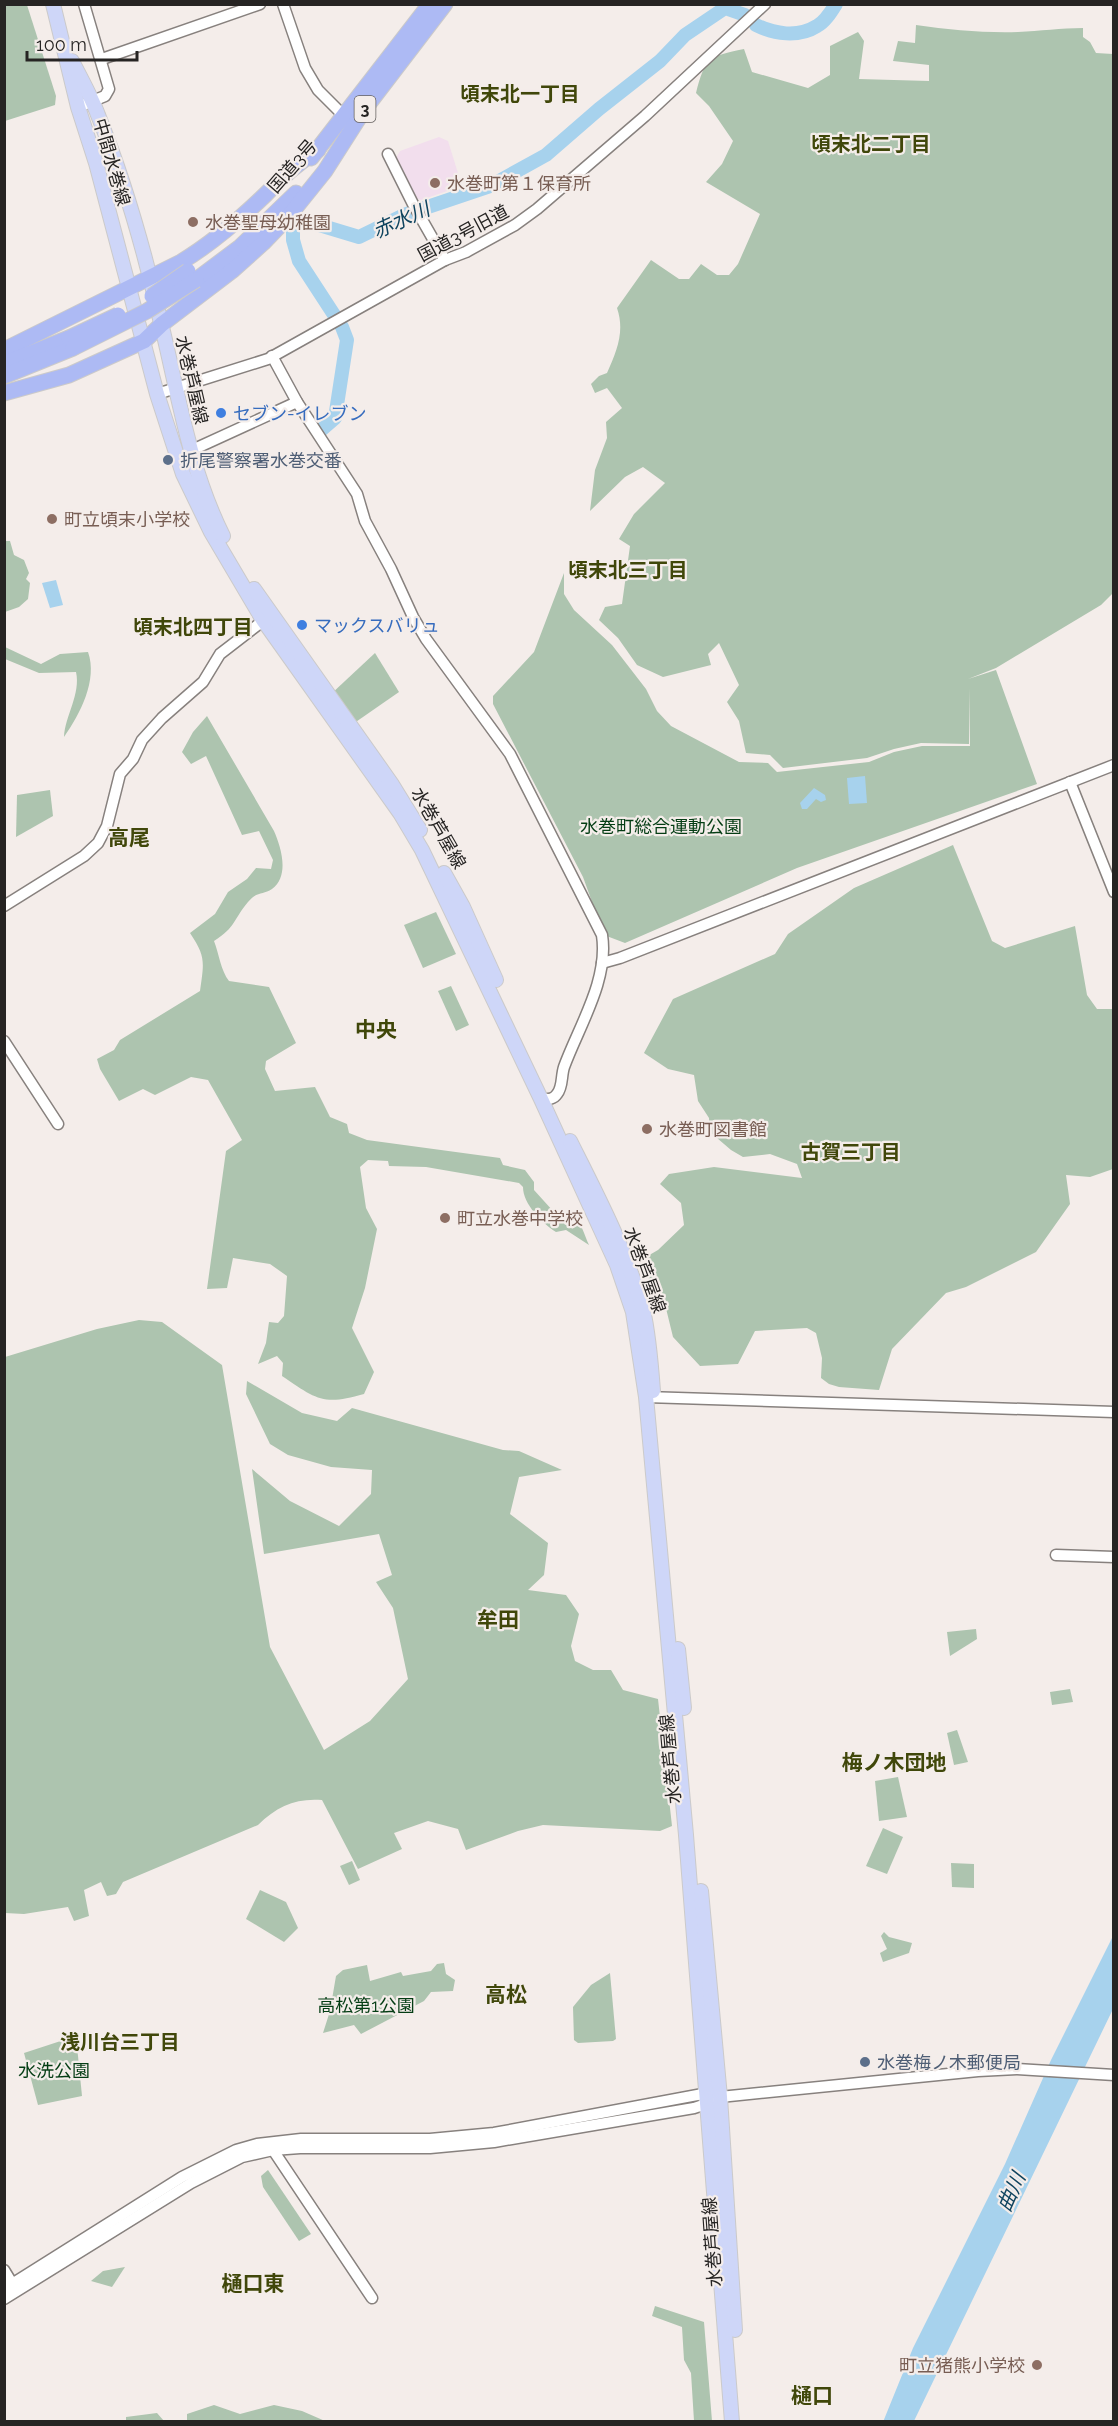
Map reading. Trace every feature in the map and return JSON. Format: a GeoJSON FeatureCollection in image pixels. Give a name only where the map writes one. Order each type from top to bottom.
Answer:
{"type":"FeatureCollection","features":[{"type":"Feature","properties":{"kind":"highway","name":"国道3号"},"geometry":{"type":"LineString","coordinates":[[4,364],[71,343],[140,303],[188,271],[272,201],[318,150],[430,4]]}},
{"type":"Feature","properties":{"kind":"highway","name":"国道3号"},"geometry":{"type":"LineString","coordinates":[[4,376],[71,343],[147,311],[196,280],[240,247],[281,209],[321,164],[445,4]]}},
{"type":"Feature","properties":{"kind":"highway"},"geometry":{"type":"LineString","coordinates":[[4,393],[69,375],[144,341],[162,324],[233,270],[282,223],[325,171],[362,113]]}},
{"type":"Feature","properties":{"kind":"highway"},"geometry":{"type":"LineString","coordinates":[[4,350],[129,289],[204,249],[297,163],[318,150]]}},
{"type":"Feature","properties":{"kind":"main road","name":"中間水巻線"},"geometry":{"type":"LineString","coordinates":[[53,4],[78,107],[96,163],[129,289]]}},
{"type":"Feature","properties":{"kind":"main road","name":"中間水巻線"},"geometry":{"type":"LineString","coordinates":[[64,44],[91,101],[117,167],[150,278]]}},
{"type":"Feature","properties":{"kind":"main road","name":"水巻芦屋線"},"geometry":{"type":"LineString","coordinates":[[150,278],[190,451],[204,494],[242,572],[268,617]]}},
{"type":"Feature","properties":{"kind":"main road","name":"水巻芦屋線"},"geometry":{"type":"LineString","coordinates":[[129,289],[157,394],[183,474],[211,532],[268,617],[409,809],[463,907],[545,1099],[599,1202],[634,1283],[643,1310],[650,1350],[649,1397],[741,2421]]}},
{"type":"Feature","properties":{"kind":"main road","name":"水巻芦屋線"},"geometry":{"type":"LineString","coordinates":[[712,2098],[732,2421]]}},
{"type":"Feature","properties":{"kind":"street"},"geometry":{"type":"LineString","coordinates":[[78,107],[105,96],[109,89],[84,4]]}},
{"type":"Feature","properties":{"kind":"street"},"geometry":{"type":"LineString","coordinates":[[102,59],[260,4]]}},
{"type":"Feature","properties":{"kind":"street"},"geometry":{"type":"LineString","coordinates":[[283,4],[305,68],[318,90],[340,112]]}},
{"type":"Feature","properties":{"kind":"street","name":"国道3号旧道"},"geometry":{"type":"LineString","coordinates":[[157,394],[218,376],[272,356],[445,260],[466,252],[495,236],[537,209],[645,116],[765,4]]}},
{"type":"Feature","properties":{"kind":"street"},"geometry":{"type":"LineString","coordinates":[[388,154],[445,260]]}},
{"type":"Feature","properties":{"kind":"street"},"geometry":{"type":"LineString","coordinates":[[272,356],[297,402],[357,494],[365,520],[413,617],[433,648],[492,727],[531,792],[595,918],[603,943],[602,963],[597,985],[563,1071],[560,1090],[555,1097],[545,1099]]}},
{"type":"Feature","properties":{"kind":"street"},"geometry":{"type":"LineString","coordinates":[[190,451],[297,402]]}},
{"type":"Feature","properties":{"kind":"street"},"geometry":{"type":"LineString","coordinates":[[4,906],[84,856],[98,843],[107,826],[120,774],[133,759],[142,740],[162,718],[203,682],[220,654],[268,617]]}},
{"type":"Feature","properties":{"kind":"street"},"geometry":{"type":"LineString","coordinates":[[602,963],[620,958],[1113,765]]}},
{"type":"Feature","properties":{"kind":"street"},"geometry":{"type":"LineString","coordinates":[[1070,782],[1113,892]]}},
{"type":"Feature","properties":{"kind":"street"},"geometry":{"type":"LineString","coordinates":[[4,1041],[57,1124]]}},
{"type":"Feature","properties":{"kind":"street"},"geometry":{"type":"LineString","coordinates":[[649,1397],[1113,1412]]}},
{"type":"Feature","properties":{"kind":"street"},"geometry":{"type":"LineString","coordinates":[[1056,1555],[1113,1557]]}},
{"type":"Feature","properties":{"kind":"street"},"geometry":{"type":"LineString","coordinates":[[4,2299],[11,2288],[195,2169],[236,2150],[273,2146],[460,2146],[494,2142],[712,2098],[978,2071],[1017,2069],[1113,2075]]}},
{"type":"Feature","properties":{"kind":"street"},"geometry":{"type":"LineString","coordinates":[[273,2146],[372,2298]]}},
{"type":"Feature","properties":{"kind":"street"},"geometry":{"type":"LineString","coordinates":[[4,2270],[11,2288]]}},
{"type":"Feature","properties":{"kind":"shaded area"},"geometry":{"type":"Polygon","coordinates":[[[439,137],[448,141],[462,186],[421,200],[416,198],[396,158],[400,151],[439,137]]]}},
{"type":"Feature","properties":{"kind":"green space"},"geometry":{"type":"Polygon","coordinates":[[[5,4],[27,5],[56,96],[55,105],[5,121],[5,4]]]}},
{"type":"Feature","properties":{"kind":"green space","name":"水巻町総合運動公園"},"geometry":{"type":"Polygon","coordinates":[[[916,25],[993,32],[1083,28],[1083,37],[1090,42],[1096,53],[1113,54],[1113,593],[1101,605],[996,668],[968,679],[996,670],[1037,784],[797,868],[625,943],[604,935],[583,877],[493,704],[493,696],[534,652],[564,573],[564,594],[574,610],[612,645],[646,689],[657,711],[671,726],[739,762],[768,763],[777,772],[869,762],[894,752],[922,746],[970,746],[969,688],[969,744],[921,743],[867,758],[783,768],[770,755],[746,753],[739,721],[727,702],[739,685],[719,643],[708,654],[711,665],[663,677],[637,665],[618,638],[599,620],[605,607],[622,604],[630,546],[619,539],[634,514],[665,483],[643,467],[625,477],[590,511],[595,470],[607,438],[606,422],[622,408],[607,388],[595,393],[591,384],[599,376],[607,373],[617,349],[620,325],[617,308],[651,260],[679,279],[689,279],[701,264],[717,275],[729,275],[738,264],[760,214],[706,182],[722,164],[733,141],[709,106],[696,93],[702,72],[710,60],[744,49],[752,72],[808,88],[830,75],[830,46],[858,32],[864,41],[859,79],[929,81],[929,65],[893,61],[898,41],[915,43],[916,25]]]}},
{"type":"Feature","properties":{"kind":"green space"},"geometry":{"type":"Polygon","coordinates":[[[5,541],[10,541],[14,555],[24,560],[29,573],[26,579],[30,583],[28,599],[19,607],[5,612],[5,541]]]}},
{"type":"Feature","properties":{"kind":"green space"},"geometry":{"type":"Polygon","coordinates":[[[5,647],[41,664],[60,654],[88,652],[91,674],[86,696],[64,737],[75,697],[76,672],[39,673],[5,659],[5,647]]]}},
{"type":"Feature","properties":{"kind":"green space"},"geometry":{"type":"Polygon","coordinates":[[[375,653],[399,692],[350,726],[330,695],[375,653]]]}},
{"type":"Feature","properties":{"kind":"green space"},"geometry":{"type":"Polygon","coordinates":[[[207,716],[274,831],[281,853],[282,869],[278,883],[272,889],[251,899],[230,927],[214,941],[229,981],[269,987],[296,1043],[266,1061],[265,1069],[275,1091],[315,1087],[330,1117],[347,1124],[349,1133],[367,1140],[500,1158],[503,1165],[525,1170],[534,1182],[534,1190],[553,1211],[568,1213],[577,1220],[589,1245],[566,1230],[556,1232],[545,1224],[526,1200],[523,1187],[519,1183],[426,1167],[389,1166],[388,1161],[368,1160],[360,1167],[366,1208],[377,1229],[365,1288],[352,1328],[374,1372],[364,1394],[350,1398],[329,1400],[303,1390],[282,1376],[283,1363],[277,1356],[258,1364],[266,1343],[269,1322],[278,1323],[284,1316],[287,1276],[270,1264],[233,1258],[227,1288],[207,1289],[226,1151],[242,1140],[208,1080],[191,1077],[155,1095],[143,1089],[119,1101],[100,1069],[97,1059],[114,1050],[120,1040],[200,991],[201,954],[190,933],[215,914],[228,892],[247,879],[256,868],[271,869],[273,860],[259,831],[242,835],[206,756],[191,764],[182,752],[193,732],[207,716]]]}},
{"type":"Feature","properties":{"kind":"green space"},"geometry":{"type":"Polygon","coordinates":[[[50,790],[53,816],[16,837],[17,795],[50,790]]]}},
{"type":"Feature","properties":{"kind":"green space"},"geometry":{"type":"Polygon","coordinates":[[[953,845],[992,941],[1005,948],[1075,926],[1087,995],[1097,1009],[1113,1009],[1113,1169],[1090,1177],[1066,1175],[1070,1204],[1036,1252],[966,1287],[946,1293],[892,1349],[879,1390],[839,1387],[821,1378],[822,1358],[816,1333],[807,1328],[755,1331],[738,1364],[700,1366],[673,1337],[661,1288],[642,1273],[639,1261],[658,1250],[684,1225],[681,1203],[660,1184],[669,1174],[714,1167],[802,1178],[797,1164],[770,1154],[743,1157],[731,1150],[710,1132],[709,1118],[698,1101],[694,1075],[668,1069],[644,1053],[673,999],[775,954],[788,934],[854,888],[953,845]]]}},
{"type":"Feature","properties":{"kind":"green space"},"geometry":{"type":"Polygon","coordinates":[[[436,912],[456,954],[423,968],[404,925],[436,912]]]}},
{"type":"Feature","properties":{"kind":"green space"},"geometry":{"type":"Polygon","coordinates":[[[451,986],[469,1025],[456,1031],[438,991],[451,986]]]}},
{"type":"Feature","properties":{"kind":"green space"},"geometry":{"type":"Polygon","coordinates":[[[139,1320],[162,1322],[222,1365],[270,1647],[324,1750],[370,1721],[408,1679],[393,1608],[376,1582],[392,1575],[379,1534],[264,1554],[252,1469],[290,1501],[339,1526],[371,1494],[372,1470],[331,1467],[288,1455],[270,1444],[246,1394],[247,1381],[302,1413],[337,1421],[352,1408],[503,1450],[519,1451],[562,1470],[519,1477],[510,1514],[548,1543],[544,1575],[528,1590],[566,1595],[579,1614],[571,1646],[575,1661],[593,1670],[611,1670],[623,1690],[658,1699],[672,1826],[660,1831],[543,1825],[518,1831],[466,1850],[458,1829],[428,1821],[394,1833],[402,1849],[358,1869],[322,1800],[304,1800],[280,1808],[258,1825],[123,1882],[116,1894],[107,1896],[101,1882],[84,1890],[89,1916],[74,1921],[68,1907],[24,1914],[5,1913],[5,1357],[97,1329],[139,1320]]]}},
{"type":"Feature","properties":{"kind":"green space"},"geometry":{"type":"Polygon","coordinates":[[[976,1629],[977,1639],[950,1656],[947,1632],[976,1629]]]}},
{"type":"Feature","properties":{"kind":"green space"},"geometry":{"type":"Polygon","coordinates":[[[1070,1689],[1073,1702],[1052,1705],[1050,1692],[1070,1689]]]}},
{"type":"Feature","properties":{"kind":"green space"},"geometry":{"type":"Polygon","coordinates":[[[957,1730],[968,1762],[954,1765],[947,1733],[957,1730]]]}},
{"type":"Feature","properties":{"kind":"green space"},"geometry":{"type":"Polygon","coordinates":[[[898,1777],[907,1817],[879,1821],[875,1781],[898,1777]]]}},
{"type":"Feature","properties":{"kind":"green space"},"geometry":{"type":"Polygon","coordinates":[[[883,1828],[903,1837],[887,1874],[866,1866],[883,1828]]]}},
{"type":"Feature","properties":{"kind":"green space"},"geometry":{"type":"Polygon","coordinates":[[[352,1861],[360,1880],[349,1885],[340,1866],[352,1861]]]}},
{"type":"Feature","properties":{"kind":"green space"},"geometry":{"type":"Polygon","coordinates":[[[951,1863],[974,1864],[974,1888],[952,1887],[951,1863]]]}},
{"type":"Feature","properties":{"kind":"green space"},"geometry":{"type":"Polygon","coordinates":[[[260,1890],[286,1902],[298,1928],[284,1942],[246,1919],[260,1890]]]}},
{"type":"Feature","properties":{"kind":"green space"},"geometry":{"type":"Polygon","coordinates":[[[884,1932],[889,1937],[912,1943],[909,1953],[883,1962],[880,1953],[887,1949],[881,1936],[884,1932]]]}},
{"type":"Feature","properties":{"kind":"green space","name":"高松第1公園"},"geometry":{"type":"Polygon","coordinates":[[[444,1963],[446,1974],[455,1980],[453,1991],[431,1992],[424,2001],[361,2034],[354,2025],[323,2033],[330,2011],[336,1976],[343,1970],[367,1965],[370,1981],[401,1972],[403,1976],[431,1971],[437,1964],[444,1963]]]}},
{"type":"Feature","properties":{"kind":"green space"},"geometry":{"type":"Polygon","coordinates":[[[610,1973],[616,2039],[578,2043],[574,2040],[573,2007],[591,1985],[610,1973]]]}},
{"type":"Feature","properties":{"kind":"green space","name":"水洗公園"},"geometry":{"type":"Polygon","coordinates":[[[76,2036],[82,2096],[38,2105],[24,2053],[76,2036]]]}},
{"type":"Feature","properties":{"kind":"green space"},"geometry":{"type":"Polygon","coordinates":[[[268,2170],[311,2234],[299,2241],[263,2187],[261,2176],[268,2170]]]}},
{"type":"Feature","properties":{"kind":"green space"},"geometry":{"type":"Polygon","coordinates":[[[125,2267],[112,2287],[91,2281],[103,2271],[125,2267]]]}},
{"type":"Feature","properties":{"kind":"green space"},"geometry":{"type":"Polygon","coordinates":[[[655,2306],[704,2322],[712,2421],[694,2421],[691,2373],[684,2360],[682,2327],[652,2316],[655,2306]]]}},
{"type":"Feature","properties":{"kind":"green space"},"geometry":{"type":"Polygon","coordinates":[[[214,2405],[240,2414],[274,2405],[302,2411],[325,2421],[187,2421],[187,2414],[214,2405]]]}},
{"type":"Feature","properties":{"kind":"green space"},"geometry":{"type":"Polygon","coordinates":[[[157,2413],[164,2421],[126,2421],[126,2417],[157,2413]]]}},
{"type":"Feature","properties":{"kind":"water"},"geometry":{"type":"Polygon","coordinates":[[[56,580],[63,605],[50,608],[42,583],[56,580]]]}},
{"type":"Feature","properties":{"kind":"water"},"geometry":{"type":"Polygon","coordinates":[[[865,776],[867,803],[849,804],[847,778],[865,776]]]}},
{"type":"Feature","properties":{"kind":"water"},"geometry":{"type":"Polygon","coordinates":[[[814,788],[825,795],[826,800],[821,802],[816,799],[807,809],[802,809],[800,803],[814,788]]]}},
{"type":"Feature","properties":{"kind":"water","name":"曲川"},"geometry":{"type":"Polygon","coordinates":[[[1113,1936],[1113,2009],[914,2421],[883,2422],[913,2348],[1005,2164],[1051,2060],[1113,1936]]]}},
{"type":"Feature","properties":{"kind":"waterway","name":"赤水川"},"geometry":{"type":"LineString","coordinates":[[756,25],[770,31],[786,33],[810,30],[823,22],[836,4]]}},
{"type":"Feature","properties":{"kind":"waterway","name":"赤水川"},"geometry":{"type":"LineString","coordinates":[[320,431],[335,418],[347,340],[342,327],[299,261],[293,240],[293,227],[306,221],[359,237],[404,215],[490,186],[546,155],[660,61],[685,35],[725,8],[745,15]]}},
{"type":"Feature","properties":{"kind":"place","name":"水巻町第１保育所"},"geometry":{"type":"Point","coordinates":[435,183]}},
{"type":"Feature","properties":{"kind":"place","name":"水巻聖母幼稚園"},"geometry":{"type":"Point","coordinates":[193,222]}},
{"type":"Feature","properties":{"kind":"place","name":"セブン-イレブン"},"geometry":{"type":"Point","coordinates":[221,413]}},
{"type":"Feature","properties":{"kind":"place","name":"折尾警察署水巻交番"},"geometry":{"type":"Point","coordinates":[168,460]}},
{"type":"Feature","properties":{"kind":"place","name":"町立頃末小学校"},"geometry":{"type":"Point","coordinates":[52,519]}},
{"type":"Feature","properties":{"kind":"place","name":"マックスバリュ"},"geometry":{"type":"Point","coordinates":[302,625]}},
{"type":"Feature","properties":{"kind":"place","name":"水巻町図書館"},"geometry":{"type":"Point","coordinates":[647,1129]}},
{"type":"Feature","properties":{"kind":"place","name":"町立水巻中学校"},"geometry":{"type":"Point","coordinates":[445,1218]}},
{"type":"Feature","properties":{"kind":"place","name":"水巻梅ノ木郵便局"},"geometry":{"type":"Point","coordinates":[865,2062]}},
{"type":"Feature","properties":{"kind":"place","name":"町立猪熊小学校"},"geometry":{"type":"Point","coordinates":[1037,2365]}},
{"type":"Feature","properties":{"kind":"district","name":"頃末北一丁目"},"geometry":{"type":"Point","coordinates":[520,94]}},
{"type":"Feature","properties":{"kind":"district","name":"頃末北二丁目"},"geometry":{"type":"Point","coordinates":[871,144]}},
{"type":"Feature","properties":{"kind":"district","name":"頃末北三丁目"},"geometry":{"type":"Point","coordinates":[628,570]}},
{"type":"Feature","properties":{"kind":"district","name":"頃末北四丁目"},"geometry":{"type":"Point","coordinates":[193,627]}},
{"type":"Feature","properties":{"kind":"district","name":"高尾"},"geometry":{"type":"Point","coordinates":[129,837]}},
{"type":"Feature","properties":{"kind":"district","name":"中央"},"geometry":{"type":"Point","coordinates":[376,1029]}},
{"type":"Feature","properties":{"kind":"district","name":"古賀三丁目"},"geometry":{"type":"Point","coordinates":[851,1152]}},
{"type":"Feature","properties":{"kind":"district","name":"牟田"},"geometry":{"type":"Point","coordinates":[498,1619]}},
{"type":"Feature","properties":{"kind":"district","name":"梅ノ木団地"},"geometry":{"type":"Point","coordinates":[894,1762]}},
{"type":"Feature","properties":{"kind":"district","name":"高松"},"geometry":{"type":"Point","coordinates":[506,1994]}},
{"type":"Feature","properties":{"kind":"district","name":"浅川台三丁目"},"geometry":{"type":"Point","coordinates":[120,2042]}},
{"type":"Feature","properties":{"kind":"district","name":"樋口東"},"geometry":{"type":"Point","coordinates":[253,2283]}},
{"type":"Feature","properties":{"kind":"district","name":"樋口"},"geometry":{"type":"Point","coordinates":[812,2395]}}]}
